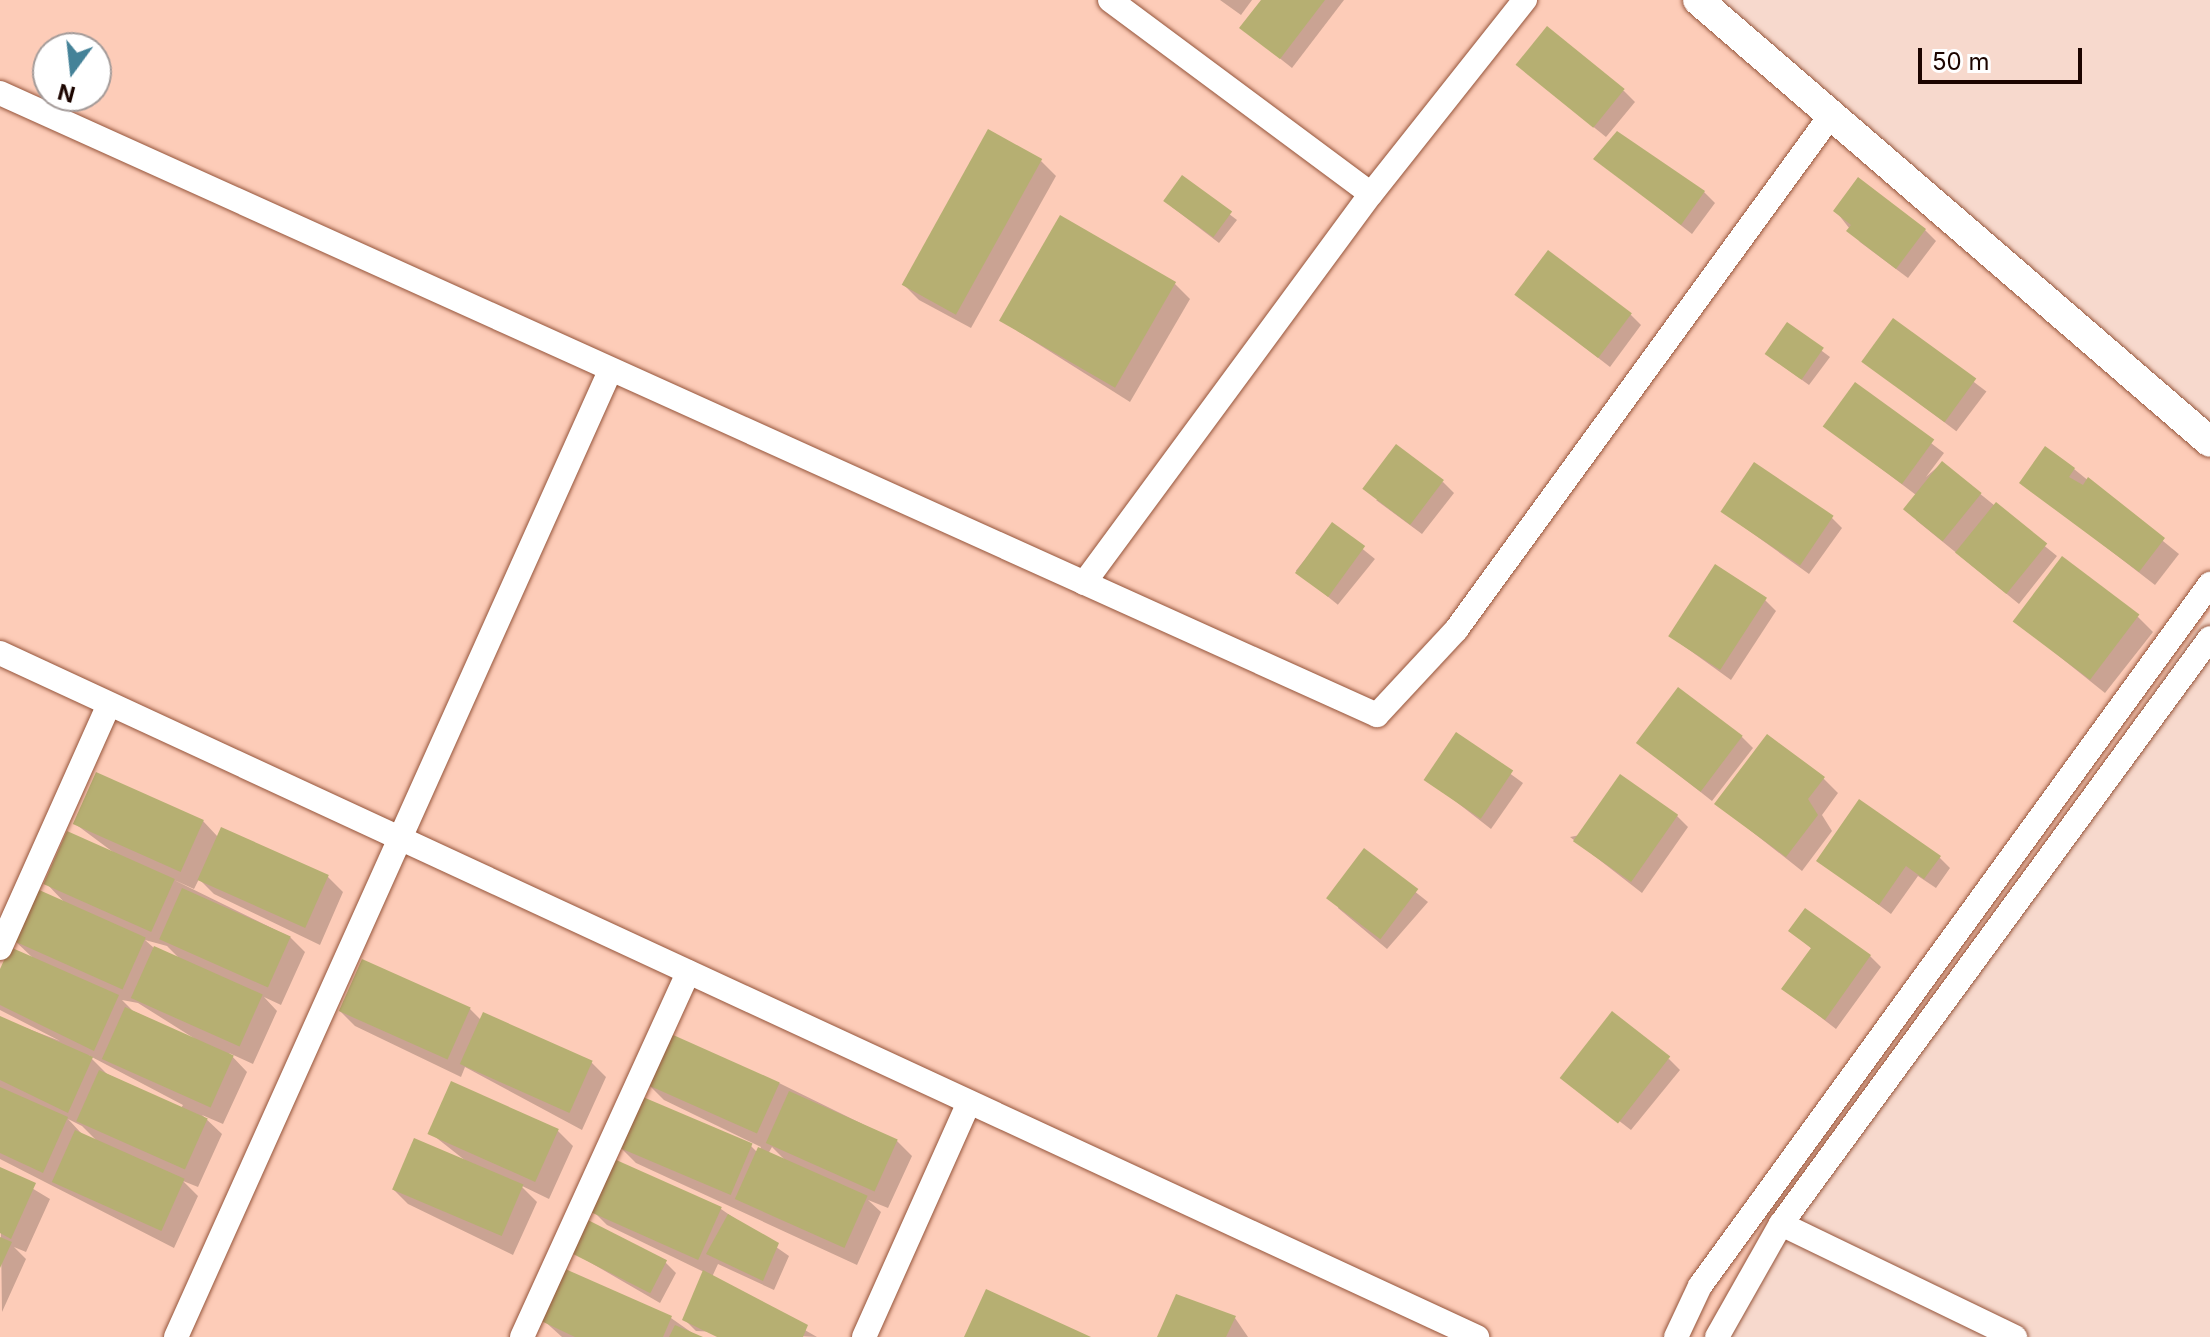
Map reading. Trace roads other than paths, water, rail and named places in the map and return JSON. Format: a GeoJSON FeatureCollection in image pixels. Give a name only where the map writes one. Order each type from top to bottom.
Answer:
{"type":"FeatureCollection","features":[{"type":"Feature","properties":{"kind":"main road"},"geometry":{"type":"LineString","coordinates":[[1698,0],[2210,442]]}},
{"type":"Feature","properties":{"kind":"street"},"geometry":{"type":"LineString","coordinates":[[1110,0],[1371,194]]}},
{"type":"Feature","properties":{"kind":"street"},"geometry":{"type":"LineString","coordinates":[[1084,583],[1371,194],[1525,0]]}},
{"type":"Feature","properties":{"kind":"street"},"geometry":{"type":"LineString","coordinates":[[0,93],[609,373],[1377,715],[1456,630],[1831,115]]}},
{"type":"Feature","properties":{"kind":"street"},"geometry":{"type":"LineString","coordinates":[[176,1337],[403,840],[609,373]]}},
{"type":"Feature","properties":{"kind":"street"},"geometry":{"type":"LineString","coordinates":[[1676,1337],[1700,1286],[2210,584]]}},
{"type":"Feature","properties":{"kind":"street"},"geometry":{"type":"LineString","coordinates":[[1717,1337],[1781,1224],[2210,638]]}},
{"type":"Feature","properties":{"kind":"street"},"geometry":{"type":"LineString","coordinates":[[0,653],[1477,1337]]}},
{"type":"Feature","properties":{"kind":"street"},"geometry":{"type":"LineString","coordinates":[[0,948],[109,704]]}},
{"type":"Feature","properties":{"kind":"street"},"geometry":{"type":"LineString","coordinates":[[522,1337],[688,972]]}},
{"type":"Feature","properties":{"kind":"street"},"geometry":{"type":"LineString","coordinates":[[864,1337],[969,1102]]}},
{"type":"Feature","properties":{"kind":"street"},"geometry":{"type":"LineString","coordinates":[[1781,1224],[2015,1337]]}}]}
